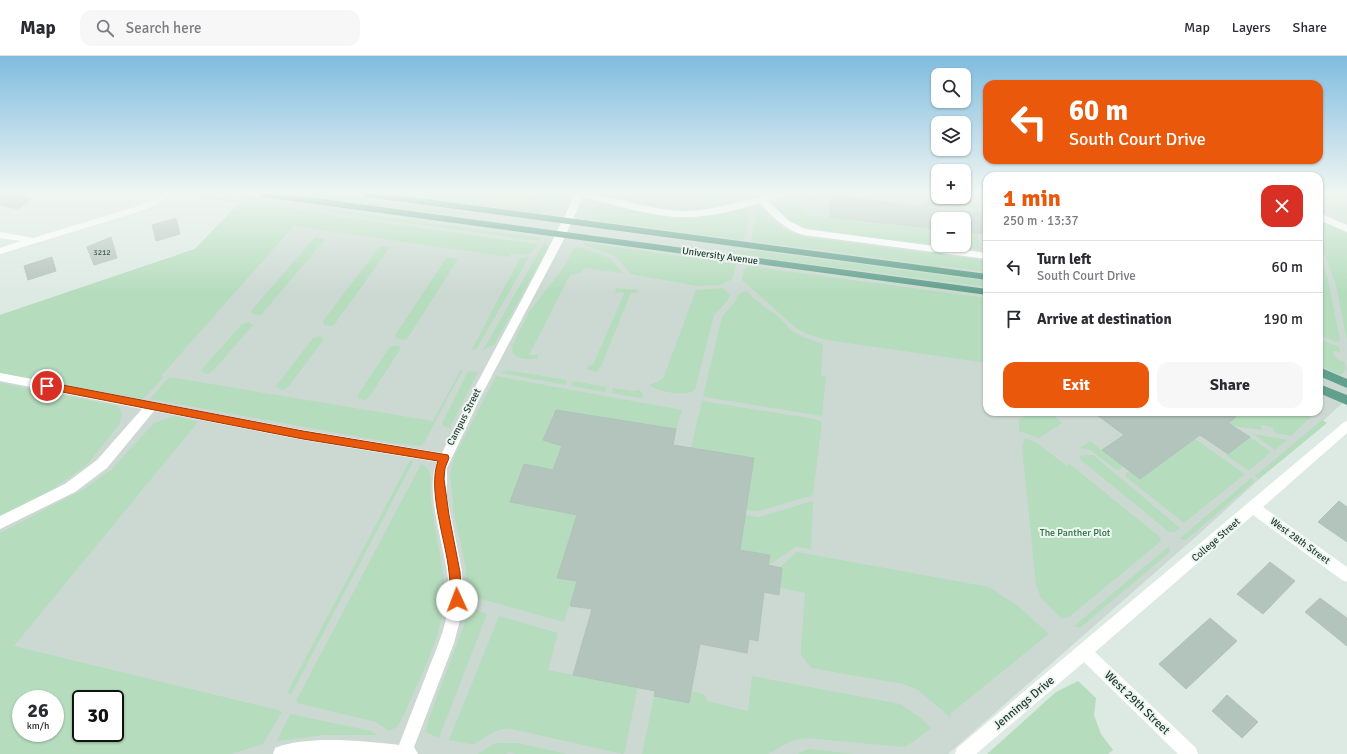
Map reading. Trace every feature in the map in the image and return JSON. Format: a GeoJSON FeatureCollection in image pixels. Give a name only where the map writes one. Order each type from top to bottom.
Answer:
{"type":"FeatureCollection","features":[{"type":"Feature","properties":{"kind":"main road","name":"University Avenue"},"geometry":{"type":"LineString","coordinates":[[506,227],[983,291]]}},
{"type":"Feature","properties":{"kind":"main road","name":"University Avenue"},"geometry":{"type":"LineString","coordinates":[[609,227],[983,276]]}},
{"type":"Feature","properties":{"kind":"main road"},"geometry":{"type":"LineString","coordinates":[[1323,373],[1347,384]]}},
{"type":"Feature","properties":{"kind":"main road"},"geometry":{"type":"LineString","coordinates":[[1323,390],[1347,400]]}},
{"type":"Feature","properties":{"kind":"street"},"geometry":{"type":"LineString","coordinates":[[0,251],[79,227]]}},
{"type":"Feature","properties":{"kind":"street","name":"Campus Street"},"geometry":{"type":"LineString","coordinates":[[407,753],[446,644],[457,600],[455,572],[439,479],[440,468],[474,398],[564,227]]}},
{"type":"Feature","properties":{"kind":"street"},"geometry":{"type":"LineString","coordinates":[[789,227],[804,232],[983,255]]}},
{"type":"Feature","properties":{"kind":"street"},"geometry":{"type":"LineString","coordinates":[[0,235],[34,240]]}},
{"type":"Feature","properties":{"kind":"street"},"geometry":{"type":"LineString","coordinates":[[0,377],[303,435],[444,458]]}},
{"type":"Feature","properties":{"kind":"street"},"geometry":{"type":"LineString","coordinates":[[0,523],[70,488],[102,464],[151,406]]}},
{"type":"Feature","properties":{"kind":"street","name":"College Street"},"geometry":{"type":"LineString","coordinates":[[1084,652],[1347,426]]}},
{"type":"Feature","properties":{"kind":"street","name":"West 28th Street"},"geometry":{"type":"LineString","coordinates":[[1254,507],[1347,575]]}},
{"type":"Feature","properties":{"kind":"street","name":"Jennings Drive"},"geometry":{"type":"LineString","coordinates":[[963,754],[1084,652]]}},
{"type":"Feature","properties":{"kind":"street","name":"West 29th Street"},"geometry":{"type":"LineString","coordinates":[[1084,652],[1190,754]]}},
{"type":"Feature","properties":{"kind":"street"},"geometry":{"type":"LineString","coordinates":[[281,754],[316,749],[357,749],[407,753]]}},
{"type":"Feature","properties":{"kind":"shaded area"},"geometry":{"type":"Polygon","coordinates":[[[217,227],[931,227],[931,252],[971,252],[971,227],[983,227],[983,416],[1323,416],[1323,227],[1347,227],[1347,399],[1199,534],[948,754],[0,754],[0,315],[195,249],[217,227]]]}},
{"type":"Feature","properties":{"kind":"green space"},"geometry":{"type":"Polygon","coordinates":[[[216,227],[293,227],[161,376],[164,377],[143,399],[0,373],[0,315],[195,249],[216,227]]]}},
{"type":"Feature","properties":{"kind":"green space"},"geometry":{"type":"Polygon","coordinates":[[[298,227],[410,227],[538,244],[529,253],[523,255],[511,254],[509,257],[298,227]]]}},
{"type":"Feature","properties":{"kind":"green space"},"geometry":{"type":"Polygon","coordinates":[[[433,227],[458,227],[541,238],[539,241],[433,227]]]}},
{"type":"Feature","properties":{"kind":"green space"},"geometry":{"type":"Polygon","coordinates":[[[641,227],[747,227],[744,239],[742,240],[641,227]]]}},
{"type":"Feature","properties":{"kind":"green space"},"geometry":{"type":"Polygon","coordinates":[[[754,227],[779,227],[798,236],[927,253],[931,251],[940,252],[946,255],[983,260],[983,271],[941,266],[935,268],[924,264],[751,241],[754,227]]]}},
{"type":"Feature","properties":{"kind":"green space"},"geometry":{"type":"Polygon","coordinates":[[[804,227],[917,227],[931,228],[931,244],[872,238],[804,227]]]}},
{"type":"Feature","properties":{"kind":"green space"},"geometry":{"type":"Polygon","coordinates":[[[1323,227],[1347,227],[1344,231],[1347,233],[1347,341],[1336,285],[1323,252],[1323,227]]]}},
{"type":"Feature","properties":{"kind":"green space"},"geometry":{"type":"Polygon","coordinates":[[[971,232],[978,233],[980,250],[971,249],[971,232]]]}},
{"type":"Feature","properties":{"kind":"green space"},"geometry":{"type":"Polygon","coordinates":[[[315,237],[325,239],[262,314],[252,314],[251,311],[315,237]]]}},
{"type":"Feature","properties":{"kind":"green space"},"geometry":{"type":"Polygon","coordinates":[[[544,243],[548,248],[495,344],[483,350],[544,243]]]}},
{"type":"Feature","properties":{"kind":"green space"},"geometry":{"type":"Polygon","coordinates":[[[587,243],[736,264],[733,279],[720,285],[697,286],[631,274],[615,256],[583,244],[587,243]]]}},
{"type":"Feature","properties":{"kind":"green space"},"geometry":{"type":"Polygon","coordinates":[[[380,246],[390,247],[334,325],[324,325],[323,321],[380,246]]]}},
{"type":"Feature","properties":{"kind":"green space"},"geometry":{"type":"Polygon","coordinates":[[[578,247],[610,258],[623,273],[584,268],[580,273],[570,275],[529,355],[538,355],[537,359],[517,357],[513,353],[512,346],[529,312],[563,268],[574,249],[578,247]]]}},
{"type":"Feature","properties":{"kind":"green space"},"geometry":{"type":"Polygon","coordinates":[[[729,250],[760,251],[983,280],[983,286],[728,253],[729,250]]]}},
{"type":"Feature","properties":{"kind":"green space"},"geometry":{"type":"Polygon","coordinates":[[[447,257],[458,259],[407,339],[397,339],[395,335],[447,257]]]}},
{"type":"Feature","properties":{"kind":"green space"},"geometry":{"type":"Polygon","coordinates":[[[529,257],[476,350],[472,349],[520,258],[529,257]]]}},
{"type":"Feature","properties":{"kind":"green space"},"geometry":{"type":"Polygon","coordinates":[[[749,266],[983,297],[983,362],[826,340],[805,333],[797,329],[742,280],[744,269],[749,266]]]}},
{"type":"Feature","properties":{"kind":"green space"},"geometry":{"type":"Polygon","coordinates":[[[1323,266],[1328,279],[1340,340],[1336,342],[1323,337],[1323,266]]]}},
{"type":"Feature","properties":{"kind":"green space"},"geometry":{"type":"Polygon","coordinates":[[[616,288],[638,290],[637,292],[631,293],[601,366],[597,372],[586,369],[588,366],[593,365],[624,294],[623,292],[615,293],[616,288]]]}},
{"type":"Feature","properties":{"kind":"green space"},"geometry":{"type":"Polygon","coordinates":[[[723,288],[730,295],[728,300],[714,315],[695,390],[686,393],[672,393],[654,388],[650,385],[663,379],[696,290],[723,288]]]}},
{"type":"Feature","properties":{"kind":"green space"},"geometry":{"type":"Polygon","coordinates":[[[746,291],[768,310],[777,315],[792,331],[803,337],[823,344],[821,376],[826,377],[822,416],[703,396],[722,317],[736,300],[738,295],[746,291]]]}},
{"type":"Feature","properties":{"kind":"green space"},"geometry":{"type":"Polygon","coordinates":[[[249,322],[253,325],[214,370],[208,374],[204,373],[201,370],[242,324],[249,322]]]}},
{"type":"Feature","properties":{"kind":"green space"},"geometry":{"type":"Polygon","coordinates":[[[320,336],[324,339],[289,386],[284,390],[279,389],[276,386],[313,338],[320,336]]]}},
{"type":"Feature","properties":{"kind":"green space"},"geometry":{"type":"Polygon","coordinates":[[[1323,341],[1339,347],[1340,352],[1334,351],[1333,354],[1337,359],[1344,362],[1346,369],[1341,375],[1323,367],[1323,341]]]}},
{"type":"Feature","properties":{"kind":"green space"},"geometry":{"type":"Polygon","coordinates":[[[397,345],[401,348],[370,396],[365,400],[360,399],[357,396],[390,347],[397,345]]]}},
{"type":"Feature","properties":{"kind":"green space"},"geometry":{"type":"Polygon","coordinates":[[[461,369],[462,371],[421,446],[393,443],[150,399],[169,377],[433,421],[461,369]]]}},
{"type":"Feature","properties":{"kind":"green space"},"geometry":{"type":"Polygon","coordinates":[[[507,370],[567,380],[566,385],[501,373],[507,370]]]}},
{"type":"Feature","properties":{"kind":"green space"},"geometry":{"type":"Polygon","coordinates":[[[470,371],[478,372],[450,428],[443,426],[442,423],[467,373],[470,371]]]}},
{"type":"Feature","properties":{"kind":"green space"},"geometry":{"type":"Polygon","coordinates":[[[496,376],[682,410],[676,429],[555,410],[543,440],[562,446],[553,470],[527,465],[510,502],[597,519],[591,536],[571,533],[557,578],[577,581],[564,622],[470,596],[467,591],[466,568],[454,514],[450,473],[455,455],[496,376]]]}},
{"type":"Feature","properties":{"kind":"green space"},"geometry":{"type":"Polygon","coordinates":[[[573,381],[607,387],[605,392],[571,386],[573,381]]]}},
{"type":"Feature","properties":{"kind":"green space"},"geometry":{"type":"Polygon","coordinates":[[[0,383],[118,406],[122,414],[119,425],[86,466],[57,486],[18,509],[0,517],[0,383]]]}},
{"type":"Feature","properties":{"kind":"green space"},"geometry":{"type":"Polygon","coordinates":[[[613,388],[632,391],[640,390],[644,396],[640,398],[612,393],[613,388]]]}},
{"type":"Feature","properties":{"kind":"green space"},"geometry":{"type":"Polygon","coordinates":[[[702,401],[815,419],[822,422],[813,495],[759,511],[746,510],[691,448],[702,401]]]}},
{"type":"Feature","properties":{"kind":"green space"},"geometry":{"type":"Polygon","coordinates":[[[174,416],[198,422],[14,646],[282,712],[263,744],[231,754],[0,754],[0,533],[84,489],[111,470],[154,423],[174,416]]]}},
{"type":"Feature","properties":{"kind":"green space"},"geometry":{"type":"Polygon","coordinates":[[[1026,416],[1054,416],[1062,423],[1039,438],[1019,431],[1019,420],[1026,416]]]}},
{"type":"Feature","properties":{"kind":"green space"},"geometry":{"type":"Polygon","coordinates":[[[1230,416],[1312,416],[1291,436],[1275,433],[1272,427],[1261,425],[1262,430],[1233,426],[1228,423],[1236,417],[1230,416]]]}},
{"type":"Feature","properties":{"kind":"green space"},"geometry":{"type":"Polygon","coordinates":[[[1322,420],[1327,423],[1259,479],[1255,476],[1322,420]]]}},
{"type":"Feature","properties":{"kind":"green space"},"geometry":{"type":"Polygon","coordinates":[[[1253,434],[1287,440],[1275,450],[1253,434]]]}},
{"type":"Feature","properties":{"kind":"green space"},"geometry":{"type":"Polygon","coordinates":[[[1250,437],[1271,452],[1249,471],[1226,455],[1250,437]]]}},
{"type":"Feature","properties":{"kind":"green space","name":"The Panther Plot"},"geometry":{"type":"Polygon","coordinates":[[[1025,438],[1037,443],[1067,466],[1070,464],[1161,538],[1160,542],[1069,617],[1062,619],[1041,598],[1036,584],[1022,447],[1025,438]]]}},
{"type":"Feature","properties":{"kind":"green space"},"geometry":{"type":"Polygon","coordinates":[[[1195,439],[1245,474],[1184,523],[1126,477],[1126,474],[1129,471],[1140,479],[1195,439]]]}},
{"type":"Feature","properties":{"kind":"green space"},"geometry":{"type":"Polygon","coordinates":[[[1090,441],[1123,466],[1119,470],[1115,469],[1090,450],[1080,448],[1090,441]]]}},
{"type":"Feature","properties":{"kind":"green space"},"geometry":{"type":"Polygon","coordinates":[[[1093,455],[1180,528],[1174,532],[1169,532],[1081,460],[1080,456],[1093,455]]]}},
{"type":"Feature","properties":{"kind":"green space"},"geometry":{"type":"Polygon","coordinates":[[[410,460],[413,462],[291,695],[287,693],[410,460]]]}},
{"type":"Feature","properties":{"kind":"green space"},"geometry":{"type":"Polygon","coordinates":[[[421,464],[428,469],[430,474],[431,501],[445,585],[444,602],[442,618],[431,652],[404,715],[397,727],[389,731],[376,722],[297,703],[297,699],[421,464]]]}},
{"type":"Feature","properties":{"kind":"green space"},"geometry":{"type":"Polygon","coordinates":[[[1251,478],[1255,481],[1186,540],[1179,539],[1251,478]]]}},
{"type":"Feature","properties":{"kind":"green space"},"geometry":{"type":"Polygon","coordinates":[[[813,501],[811,549],[795,547],[768,566],[770,555],[740,550],[745,515],[759,517],[813,501]]]}},
{"type":"Feature","properties":{"kind":"green space"},"geometry":{"type":"Polygon","coordinates":[[[1169,546],[1170,552],[1080,628],[1074,626],[1169,546]]]}},
{"type":"Feature","properties":{"kind":"green space"},"geometry":{"type":"Polygon","coordinates":[[[797,552],[989,587],[1018,606],[1049,634],[951,713],[950,717],[918,690],[903,684],[811,668],[801,655],[805,593],[780,588],[782,568],[779,568],[797,552]]]}},
{"type":"Feature","properties":{"kind":"green space"},"geometry":{"type":"Polygon","coordinates":[[[472,608],[487,614],[439,738],[426,732],[429,718],[464,625],[467,610],[472,608]]]}},
{"type":"Feature","properties":{"kind":"green space"},"geometry":{"type":"Polygon","coordinates":[[[499,616],[558,633],[548,670],[636,687],[637,691],[625,751],[623,754],[507,728],[496,731],[474,744],[449,740],[499,616]]]}},
{"type":"Feature","properties":{"kind":"green space"},"geometry":{"type":"Polygon","coordinates":[[[752,676],[900,704],[921,718],[931,728],[904,747],[805,738],[791,741],[768,754],[642,754],[654,696],[689,703],[692,691],[705,695],[707,701],[748,711],[752,676]]]}},
{"type":"Feature","properties":{"kind":"green space"},"geometry":{"type":"Polygon","coordinates":[[[1078,681],[1096,698],[1094,715],[1101,734],[1113,750],[1108,754],[987,754],[1056,692],[1078,681]]]}},
{"type":"Feature","properties":{"kind":"green space"},"geometry":{"type":"Polygon","coordinates":[[[290,714],[371,731],[378,735],[324,735],[277,741],[290,714]]]}},
{"type":"Feature","properties":{"kind":"green space"},"geometry":{"type":"Polygon","coordinates":[[[518,743],[567,754],[516,754],[510,752],[506,754],[478,754],[493,744],[518,743]]]}},
{"type":"Feature","properties":{"kind":"green space"},"geometry":{"type":"Polygon","coordinates":[[[808,749],[855,754],[797,754],[808,749]]]}},
{"type":"Feature","properties":{"kind":"building"},"geometry":{"type":"Polygon","coordinates":[[[152,227],[178,227],[180,234],[156,241],[152,227]]]}},
{"type":"Feature","properties":{"kind":"building"},"geometry":{"type":"Polygon","coordinates":[[[916,227],[931,227],[931,228],[916,227]]]}},
{"type":"Feature","properties":{"kind":"building"},"geometry":{"type":"Polygon","coordinates":[[[971,227],[983,227],[983,234],[971,233],[971,227]]]}},
{"type":"Feature","properties":{"kind":"building"},"geometry":{"type":"Polygon","coordinates":[[[111,237],[117,258],[94,265],[87,247],[111,237]]]}},
{"type":"Feature","properties":{"kind":"building"},"geometry":{"type":"Polygon","coordinates":[[[52,257],[56,271],[28,280],[24,266],[52,257]]]}},
{"type":"Feature","properties":{"kind":"building"},"geometry":{"type":"Polygon","coordinates":[[[556,410],[676,429],[673,445],[754,458],[740,550],[770,555],[768,565],[782,568],[779,595],[764,592],[758,641],[749,639],[747,653],[700,644],[689,703],[654,696],[655,691],[573,675],[592,609],[570,606],[577,581],[557,578],[577,515],[510,502],[524,464],[553,470],[562,446],[543,440],[556,410]]]}},
{"type":"Feature","properties":{"kind":"building"},"geometry":{"type":"Polygon","coordinates":[[[1098,416],[1230,416],[1236,417],[1228,423],[1250,437],[1228,454],[1200,435],[1140,479],[1102,450],[1124,435],[1098,416]]]}},
{"type":"Feature","properties":{"kind":"building"},"geometry":{"type":"Polygon","coordinates":[[[1339,501],[1347,507],[1347,542],[1318,522],[1339,501]]]}},
{"type":"Feature","properties":{"kind":"building"},"geometry":{"type":"Polygon","coordinates":[[[1270,562],[1295,581],[1263,614],[1237,594],[1270,562]]]}},
{"type":"Feature","properties":{"kind":"building"},"geometry":{"type":"Polygon","coordinates":[[[1320,598],[1347,618],[1347,646],[1305,612],[1320,598]]]}},
{"type":"Feature","properties":{"kind":"building"},"geometry":{"type":"Polygon","coordinates":[[[1210,618],[1237,641],[1186,689],[1159,664],[1210,618]]]}},
{"type":"Feature","properties":{"kind":"building"},"geometry":{"type":"Polygon","coordinates":[[[1227,695],[1258,722],[1242,738],[1212,711],[1227,695]]]}},
{"type":"Feature","properties":{"kind":"route"},"geometry":{"type":"LineString","coordinates":[[47,386],[303,435],[444,458],[440,468],[439,479],[455,572],[457,600]]}}]}
